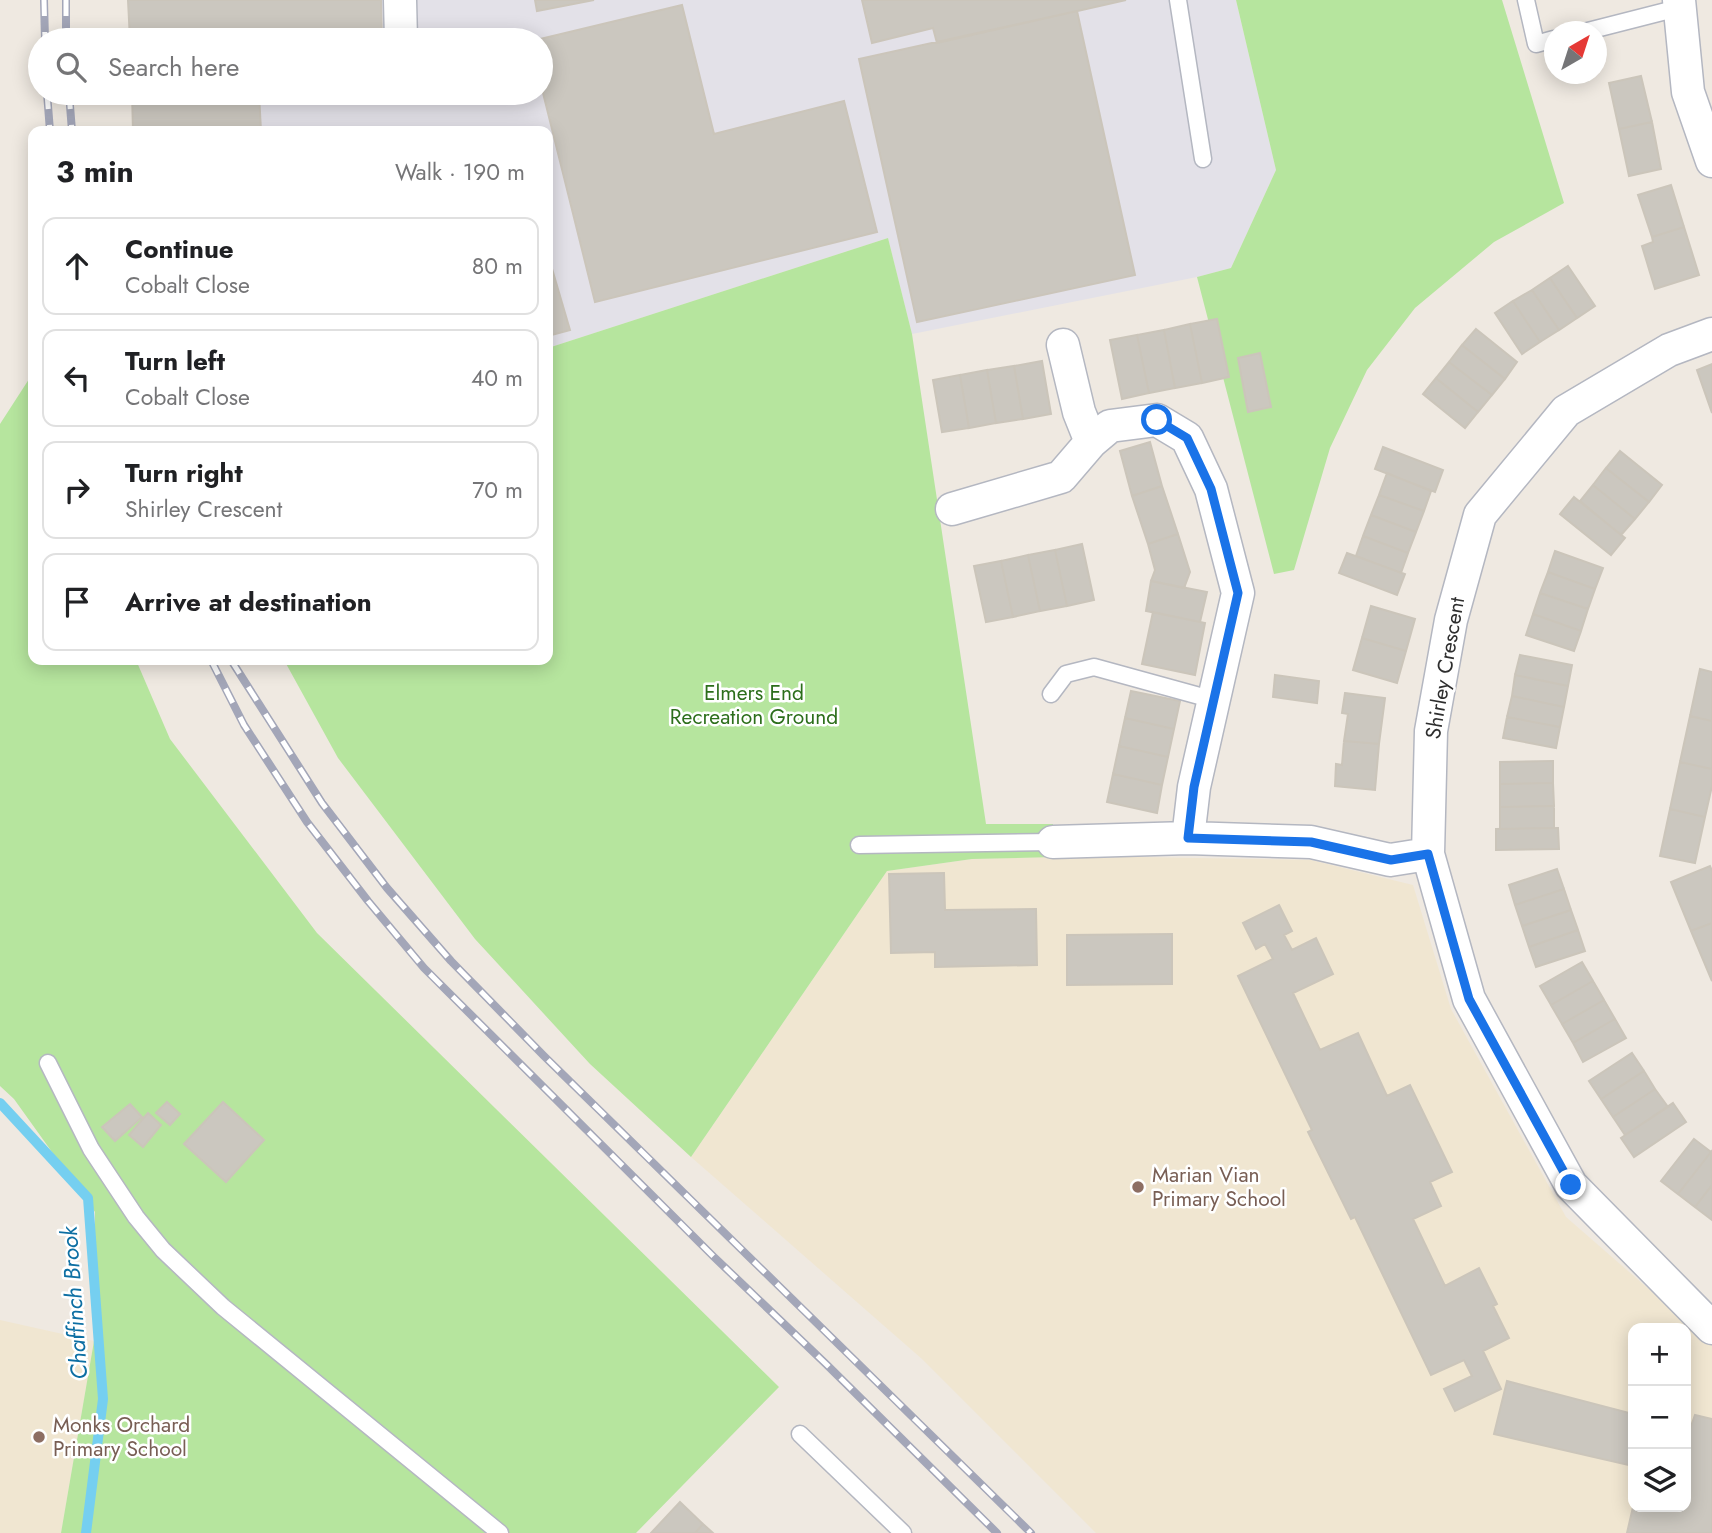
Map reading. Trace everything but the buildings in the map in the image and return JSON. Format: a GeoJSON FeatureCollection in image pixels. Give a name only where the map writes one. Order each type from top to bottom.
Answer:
{"type":"FeatureCollection","features":[{"type":"Feature","properties":{"kind":"street"},"geometry":{"type":"LineString","coordinates":[[400,0],[401,28]]}},
{"type":"Feature","properties":{"kind":"street"},"geometry":{"type":"LineString","coordinates":[[1678,4],[1688,92],[1712,161]]}},
{"type":"Feature","properties":{"kind":"street","name":"Shirley Crescent"},"geometry":{"type":"LineString","coordinates":[[1712,334],[1669,350],[1566,411],[1480,515],[1451,620],[1431,731],[1428,854],[1469,999],[1571,1185],[1712,1328]]}},
{"type":"Feature","properties":{"kind":"street"},"geometry":{"type":"LineString","coordinates":[[1063,345],[1079,412],[1091,442]]}},
{"type":"Feature","properties":{"kind":"street"},"geometry":{"type":"LineString","coordinates":[[952,509],[1060,477],[1091,442],[1110,426],[1157,420],[1187,438],[1211,489],[1238,593],[1194,787],[1188,838]]}},
{"type":"Feature","properties":{"kind":"street"},"geometry":{"type":"LineString","coordinates":[[1053,842],[1188,838],[1311,842],[1391,860],[1428,854]]}},
{"type":"Feature","properties":{"kind":"lane"},"geometry":{"type":"LineString","coordinates":[[1178,0],[1203,159]]}},
{"type":"Feature","properties":{"kind":"lane"},"geometry":{"type":"LineString","coordinates":[[1526,0],[1536,44],[1544,42]]}},
{"type":"Feature","properties":{"kind":"lane"},"geometry":{"type":"LineString","coordinates":[[1607,25],[1678,4]]}},
{"type":"Feature","properties":{"kind":"lane"},"geometry":{"type":"LineString","coordinates":[[1051,694],[1066,674],[1094,667],[1214,700]]}},
{"type":"Feature","properties":{"kind":"lane"},"geometry":{"type":"LineString","coordinates":[[859,845],[1053,842]]}},
{"type":"Feature","properties":{"kind":"lane"},"geometry":{"type":"LineString","coordinates":[[48,1063],[91,1149],[136,1217],[163,1250],[223,1307],[500,1533]]}},
{"type":"Feature","properties":{"kind":"lane"},"geometry":{"type":"LineString","coordinates":[[800,1434],[903,1533]]}},
{"type":"Feature","properties":{"kind":"shaded area"},"geometry":{"type":"Polygon","coordinates":[[[128,0],[1236,0],[1276,170],[1231,268],[1197,277],[912,334],[888,238],[553,346],[553,126],[133,126],[132,105],[553,105],[553,28],[129,28],[128,0]]]}},
{"type":"Feature","properties":{"kind":"shaded area","name":"Marian Vian Primary School"},"geometry":{"type":"Polygon","coordinates":[[[1076,856],[1311,860],[1413,885],[1451,1009],[1566,1217],[1688,1323],[1628,1323],[1628,1512],[1691,1512],[1691,1326],[1712,1344],[1712,1533],[1096,1533],[922,1359],[691,1157],[887,871],[972,859],[1076,856]]]}},
{"type":"Feature","properties":{"kind":"shaded area","name":"Monks Orchard Primary School"},"geometry":{"type":"Polygon","coordinates":[[[0,1320],[94,1341],[61,1533],[0,1533],[0,1320]]]}},
{"type":"Feature","properties":{"kind":"green space"},"geometry":{"type":"Polygon","coordinates":[[[1236,0],[1502,0],[1564,203],[1494,242],[1415,308],[1367,370],[1330,448],[1294,570],[1274,574],[1197,277],[1231,268],[1276,170],[1236,0]]]}},
{"type":"Feature","properties":{"kind":"green space","name":"Elmers End Recreation Ground"},"geometry":{"type":"Polygon","coordinates":[[[888,238],[912,334],[986,824],[1053,824],[1054,857],[972,859],[887,871],[691,1157],[590,1064],[475,939],[338,758],[287,665],[553,665],[553,346],[888,238]]]}},
{"type":"Feature","properties":{"kind":"green space"},"geometry":{"type":"Polygon","coordinates":[[[28,381],[28,665],[138,665],[170,739],[317,933],[779,1387],[636,1533],[61,1533],[94,1341],[95,1212],[14,1099],[0,1086],[0,424],[28,381]]]}},
{"type":"Feature","properties":{"kind":"waterway","name":"Chaffinch Brook"},"geometry":{"type":"LineString","coordinates":[[0,1103],[88,1198],[103,1399],[86,1533]]}},
{"type":"Feature","properties":{"kind":"railway"},"geometry":{"type":"LineString","coordinates":[[44,0],[45,28]]}},
{"type":"Feature","properties":{"kind":"railway"},"geometry":{"type":"LineString","coordinates":[[66,0],[66,28]]}},
{"type":"Feature","properties":{"kind":"railway"},"geometry":{"type":"LineString","coordinates":[[48,105],[50,126]]}},
{"type":"Feature","properties":{"kind":"railway"},"geometry":{"type":"LineString","coordinates":[[70,105],[72,126]]}},
{"type":"Feature","properties":{"kind":"railway"},"geometry":{"type":"LineString","coordinates":[[214,665],[244,725],[307,822],[424,968],[714,1257],[997,1533]]}},
{"type":"Feature","properties":{"kind":"railway"},"geometry":{"type":"LineString","coordinates":[[234,665],[322,803],[387,888],[451,961],[544,1056],[1031,1533]]}},
{"type":"Feature","properties":{"kind":"place","name":"Marian Vian Primary School"},"geometry":{"type":"Point","coordinates":[1138,1187]}},
{"type":"Feature","properties":{"kind":"place","name":"Monks Orchard Primary School"},"geometry":{"type":"Point","coordinates":[39,1437]}},
{"type":"Feature","properties":{"kind":"route"},"geometry":{"type":"LineString","coordinates":[[1157,420],[1187,438],[1211,489],[1238,593],[1194,787],[1188,838],[1311,842],[1391,860],[1428,854],[1469,999],[1571,1185]]}}]}
